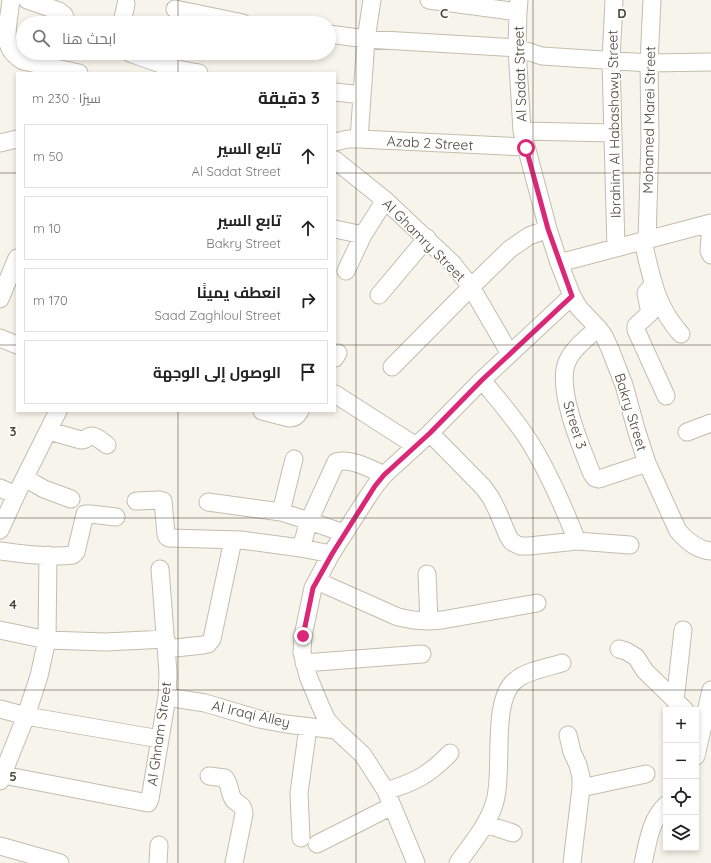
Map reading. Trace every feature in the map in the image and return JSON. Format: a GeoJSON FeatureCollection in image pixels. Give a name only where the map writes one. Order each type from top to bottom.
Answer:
{"type":"FeatureCollection","features":[{"type":"Feature","properties":{"kind":"street"},"geometry":{"type":"LineString","coordinates":[[11,0],[7,42],[4,46],[16,57]]}},
{"type":"Feature","properties":{"kind":"street"},"geometry":{"type":"LineString","coordinates":[[27,0],[58,11],[64,16]]}},
{"type":"Feature","properties":{"kind":"street"},"geometry":{"type":"LineString","coordinates":[[360,139],[366,39],[372,0]]}},
{"type":"Feature","properties":{"kind":"street"},"geometry":{"type":"LineString","coordinates":[[437,0],[518,6]]}},
{"type":"Feature","properties":{"kind":"street","name":"Ibrahim Al Habashawy Street"},"geometry":{"type":"LineString","coordinates":[[614,0],[611,61],[616,248]]}},
{"type":"Feature","properties":{"kind":"street","name":"Mohamed Marei Street"},"geometry":{"type":"LineString","coordinates":[[652,0],[649,63],[650,140],[645,240],[653,284],[662,308],[674,327],[681,334]]}},
{"type":"Feature","properties":{"kind":"street"},"geometry":{"type":"LineString","coordinates":[[123,16],[126,4]]}},
{"type":"Feature","properties":{"kind":"street","name":"Al Sadat Street"},"geometry":{"type":"LineString","coordinates":[[518,6],[517,48],[524,139],[548,229],[559,263]]}},
{"type":"Feature","properties":{"kind":"street"},"geometry":{"type":"LineString","coordinates":[[176,9],[210,16]]}},
{"type":"Feature","properties":{"kind":"street"},"geometry":{"type":"LineString","coordinates":[[336,35],[366,39],[517,48],[542,56],[611,61],[649,63],[711,62]]}},
{"type":"Feature","properties":{"kind":"street"},"geometry":{"type":"LineString","coordinates":[[21,60],[74,72]]}},
{"type":"Feature","properties":{"kind":"street"},"geometry":{"type":"LineString","coordinates":[[148,60],[188,72]]}},
{"type":"Feature","properties":{"kind":"street"},"geometry":{"type":"LineString","coordinates":[[336,92],[362,95]]}},
{"type":"Feature","properties":{"kind":"street","name":"Azab 2 Street"},"geometry":{"type":"LineString","coordinates":[[336,142],[348,139],[524,139],[613,133]]}},
{"type":"Feature","properties":{"kind":"street","name":"Al Ghamry Street"},"geometry":{"type":"LineString","coordinates":[[336,161],[385,200],[453,264],[471,287],[510,354]]}},
{"type":"Feature","properties":{"kind":"street"},"geometry":{"type":"LineString","coordinates":[[346,271],[363,235],[385,200]]}},
{"type":"Feature","properties":{"kind":"street"},"geometry":{"type":"LineString","coordinates":[[559,263],[711,223],[709,251],[711,255]]}},
{"type":"Feature","properties":{"kind":"street"},"geometry":{"type":"LineString","coordinates":[[336,229],[363,235]]}},
{"type":"Feature","properties":{"kind":"street"},"geometry":{"type":"LineString","coordinates":[[392,367],[510,249],[529,236],[548,229]]}},
{"type":"Feature","properties":{"kind":"street"},"geometry":{"type":"LineString","coordinates":[[378,296],[427,238]]}},
{"type":"Feature","properties":{"kind":"street"},"geometry":{"type":"LineString","coordinates":[[8,290],[16,262]]}},
{"type":"Feature","properties":{"kind":"street","name":"Bakry Street"},"geometry":{"type":"LineString","coordinates":[[559,263],[572,296],[579,308],[598,328],[604,336],[610,349],[624,385],[647,463],[678,531],[686,540],[695,546],[711,551]]}},
{"type":"Feature","properties":{"kind":"street"},"geometry":{"type":"LineString","coordinates":[[653,284],[646,293],[650,312],[649,315],[636,326],[636,330],[666,396]]}},
{"type":"Feature","properties":{"kind":"street"},"geometry":{"type":"LineString","coordinates":[[416,863],[386,791],[363,755],[327,720],[308,676],[302,652],[303,636],[313,588],[344,534],[375,486],[384,475],[430,433],[482,380],[572,296]]}},
{"type":"Feature","properties":{"kind":"street","name":"Street 3"},"geometry":{"type":"LineString","coordinates":[[598,328],[573,351],[567,362],[564,375],[565,388],[572,422],[592,474],[595,478],[599,479],[647,463]]}},
{"type":"Feature","properties":{"kind":"street"},"geometry":{"type":"LineString","coordinates":[[0,338],[16,345]]}},
{"type":"Feature","properties":{"kind":"street"},"geometry":{"type":"LineString","coordinates":[[482,380],[514,420],[538,455],[559,495],[577,541]]}},
{"type":"Feature","properties":{"kind":"street"},"geometry":{"type":"LineString","coordinates":[[336,395],[416,446]]}},
{"type":"Feature","properties":{"kind":"street"},"geometry":{"type":"LineString","coordinates":[[0,530],[58,412]]}},
{"type":"Feature","properties":{"kind":"street"},"geometry":{"type":"LineString","coordinates":[[266,412],[294,418],[300,412]]}},
{"type":"Feature","properties":{"kind":"street"},"geometry":{"type":"LineString","coordinates":[[687,432],[711,423]]}},
{"type":"Feature","properties":{"kind":"street"},"geometry":{"type":"LineString","coordinates":[[49,431],[81,440],[94,436],[107,445]]}},
{"type":"Feature","properties":{"kind":"street"},"geometry":{"type":"LineString","coordinates":[[430,433],[484,488],[491,498],[512,542],[520,546],[577,541],[630,546]]}},
{"type":"Feature","properties":{"kind":"street"},"geometry":{"type":"LineString","coordinates":[[281,512],[294,459]]}},
{"type":"Feature","properties":{"kind":"street"},"geometry":{"type":"LineString","coordinates":[[301,548],[309,521],[336,462],[347,461],[359,464],[384,475]]}},
{"type":"Feature","properties":{"kind":"street"},"geometry":{"type":"LineString","coordinates":[[25,478],[51,492],[71,499]]}},
{"type":"Feature","properties":{"kind":"street"},"geometry":{"type":"LineString","coordinates":[[0,488],[16,495]]}},
{"type":"Feature","properties":{"kind":"street"},"geometry":{"type":"LineString","coordinates":[[136,501],[163,501],[166,534],[169,538],[233,540],[301,548],[332,554]]}},
{"type":"Feature","properties":{"kind":"street"},"geometry":{"type":"LineString","coordinates":[[208,502],[281,512],[344,534]]}},
{"type":"Feature","properties":{"kind":"street"},"geometry":{"type":"LineString","coordinates":[[0,551],[70,556],[76,552],[85,514],[116,517]]}},
{"type":"Feature","properties":{"kind":"street"},"geometry":{"type":"LineString","coordinates":[[0,630],[47,640],[208,644],[212,639],[233,540]]}},
{"type":"Feature","properties":{"kind":"street"},"geometry":{"type":"LineString","coordinates":[[1,778],[26,716],[39,676],[47,640],[48,555]]}},
{"type":"Feature","properties":{"kind":"street","name":"Al Ghnam Street"},"geometry":{"type":"LineString","coordinates":[[1,778],[148,803],[150,799],[167,697],[168,673],[160,569]]}},
{"type":"Feature","properties":{"kind":"street"},"geometry":{"type":"LineString","coordinates":[[427,574],[429,621]]}},
{"type":"Feature","properties":{"kind":"street"},"geometry":{"type":"LineString","coordinates":[[317,581],[398,617],[413,620],[442,620],[537,603]]}},
{"type":"Feature","properties":{"kind":"street"},"geometry":{"type":"LineString","coordinates":[[680,705],[683,630]]}},
{"type":"Feature","properties":{"kind":"street"},"geometry":{"type":"LineString","coordinates":[[619,649],[636,657],[645,671],[680,705]]}},
{"type":"Feature","properties":{"kind":"street"},"geometry":{"type":"LineString","coordinates":[[304,663],[422,654]]}},
{"type":"Feature","properties":{"kind":"street"},"geometry":{"type":"LineString","coordinates":[[458,863],[485,824],[496,800],[498,786],[499,733],[507,691],[516,680],[522,676],[562,663]]}},
{"type":"Feature","properties":{"kind":"street"},"geometry":{"type":"LineString","coordinates":[[699,722],[711,690]]}},
{"type":"Feature","properties":{"kind":"street","name":"Al Iraqi Alley"},"geometry":{"type":"LineString","coordinates":[[167,697],[205,703],[259,719],[336,730]]}},
{"type":"Feature","properties":{"kind":"street"},"geometry":{"type":"LineString","coordinates":[[0,709],[26,716],[160,739]]}},
{"type":"Feature","properties":{"kind":"street"},"geometry":{"type":"LineString","coordinates":[[308,727],[299,793],[309,841],[392,806]]}},
{"type":"Feature","properties":{"kind":"street"},"geometry":{"type":"LineString","coordinates":[[568,735],[569,744],[578,765],[581,777],[572,863]]}},
{"type":"Feature","properties":{"kind":"street"},"geometry":{"type":"LineString","coordinates":[[386,791],[417,780],[435,768],[450,753]]}},
{"type":"Feature","properties":{"kind":"street"},"geometry":{"type":"LineString","coordinates":[[581,788],[646,774]]}},
{"type":"Feature","properties":{"kind":"street"},"geometry":{"type":"LineString","coordinates":[[208,776],[226,778],[235,801],[244,808],[234,863]]}},
{"type":"Feature","properties":{"kind":"street"},"geometry":{"type":"LineString","coordinates":[[643,863],[650,834],[660,810],[663,808]]}},
{"type":"Feature","properties":{"kind":"street"},"geometry":{"type":"LineString","coordinates":[[485,824],[513,833]]}},
{"type":"Feature","properties":{"kind":"street"},"geometry":{"type":"LineString","coordinates":[[158,863],[159,845]]}},
{"type":"Feature","properties":{"kind":"street"},"geometry":{"type":"LineString","coordinates":[[0,846],[60,863]]}},
{"type":"Feature","properties":{"kind":"route"},"geometry":{"type":"LineString","coordinates":[[303,636],[313,588],[364,501],[375,486],[384,475],[430,433],[482,380],[572,296],[548,229],[526,148]]}}]}
